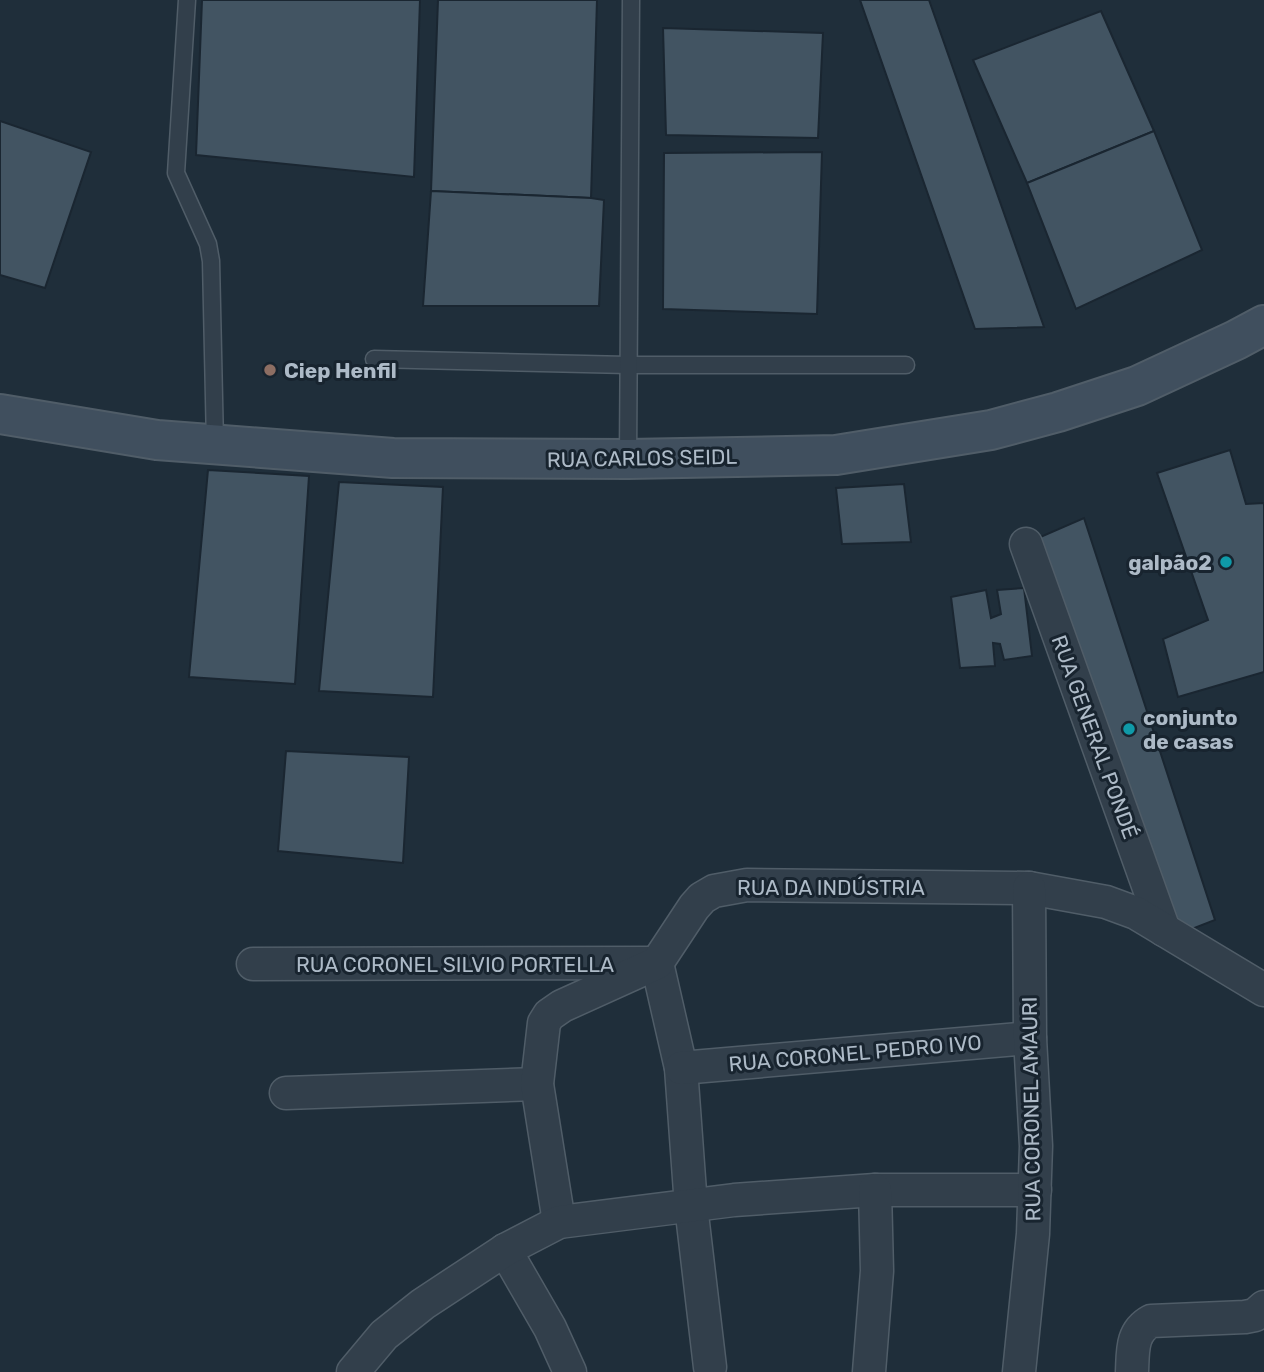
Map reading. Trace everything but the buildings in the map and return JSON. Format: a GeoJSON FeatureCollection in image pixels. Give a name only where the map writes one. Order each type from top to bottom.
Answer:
{"type":"FeatureCollection","features":[{"type":"Feature","properties":{"kind":"street","name":"RUA CARLOS SEIDL"},"geometry":{"type":"LineString","coordinates":[[0,414],[157,440],[393,458],[628,459],[836,455],[991,430],[1058,412],[1138,386],[1264,325]]}},
{"type":"Feature","properties":{"kind":"street","name":"RUA GENERAL PONDÉ"},"geometry":{"type":"LineString","coordinates":[[1026,544],[1164,930]]}},
{"type":"Feature","properties":{"kind":"street","name":"RUA DA INDÚSTRIA"},"geometry":{"type":"LineString","coordinates":[[657,963],[694,907],[714,891],[727,887],[761,885],[1029,888],[1106,902],[1136,913],[1264,990]]}},
{"type":"Feature","properties":{"kind":"street","name":"RUA CORONEL AMAURI"},"geometry":{"type":"LineString","coordinates":[[1019,1372],[1035,1190],[1036,1146],[1030,1038],[1029,888]]}},
{"type":"Feature","properties":{"kind":"street","name":"RUA CORONEL SILVIO PORTELLA"},"geometry":{"type":"LineString","coordinates":[[253,964],[657,963]]}},
{"type":"Feature","properties":{"kind":"street"},"geometry":{"type":"LineString","coordinates":[[559,1222],[537,1084],[542,1033],[549,1015],[562,1006],[657,963],[681,1068],[691,1206],[710,1367]]}},
{"type":"Feature","properties":{"kind":"street","name":"RUA CORONEL PEDRO IVO"},"geometry":{"type":"LineString","coordinates":[[681,1068],[1030,1038]]}},
{"type":"Feature","properties":{"kind":"street"},"geometry":{"type":"LineString","coordinates":[[286,1093],[537,1084]]}},
{"type":"Feature","properties":{"kind":"street"},"geometry":{"type":"LineString","coordinates":[[364,1367],[384,1335],[403,1319],[505,1250],[559,1222],[734,1200],[875,1190],[1035,1190]]}},
{"type":"Feature","properties":{"kind":"street"},"geometry":{"type":"LineString","coordinates":[[869,1372],[877,1271],[875,1190]]}},
{"type":"Feature","properties":{"kind":"street"},"geometry":{"type":"LineString","coordinates":[[505,1250],[550,1328],[570,1372]]}},
{"type":"Feature","properties":{"kind":"street"},"geometry":{"type":"LineString","coordinates":[[1132,1372],[1137,1335],[1141,1326],[1151,1321],[1245,1317],[1255,1315],[1264,1307]]}},
{"type":"Feature","properties":{"kind":"lane"},"geometry":{"type":"LineString","coordinates":[[187,0],[176,173],[208,244],[211,261],[216,377],[215,444]]}},
{"type":"Feature","properties":{"kind":"lane"},"geometry":{"type":"LineString","coordinates":[[628,459],[631,0]]}},
{"type":"Feature","properties":{"kind":"lane"},"geometry":{"type":"LineString","coordinates":[[374,359],[628,365],[906,365]]}},
{"type":"Feature","properties":{"kind":"place","name":"Ciep Henfil"},"geometry":{"type":"Point","coordinates":[270,370]}},
{"type":"Feature","properties":{"kind":"place","name":"galpão2"},"geometry":{"type":"Point","coordinates":[1226,562]}},
{"type":"Feature","properties":{"kind":"place","name":"conjunto de casas"},"geometry":{"type":"Point","coordinates":[1129,729]}}]}
